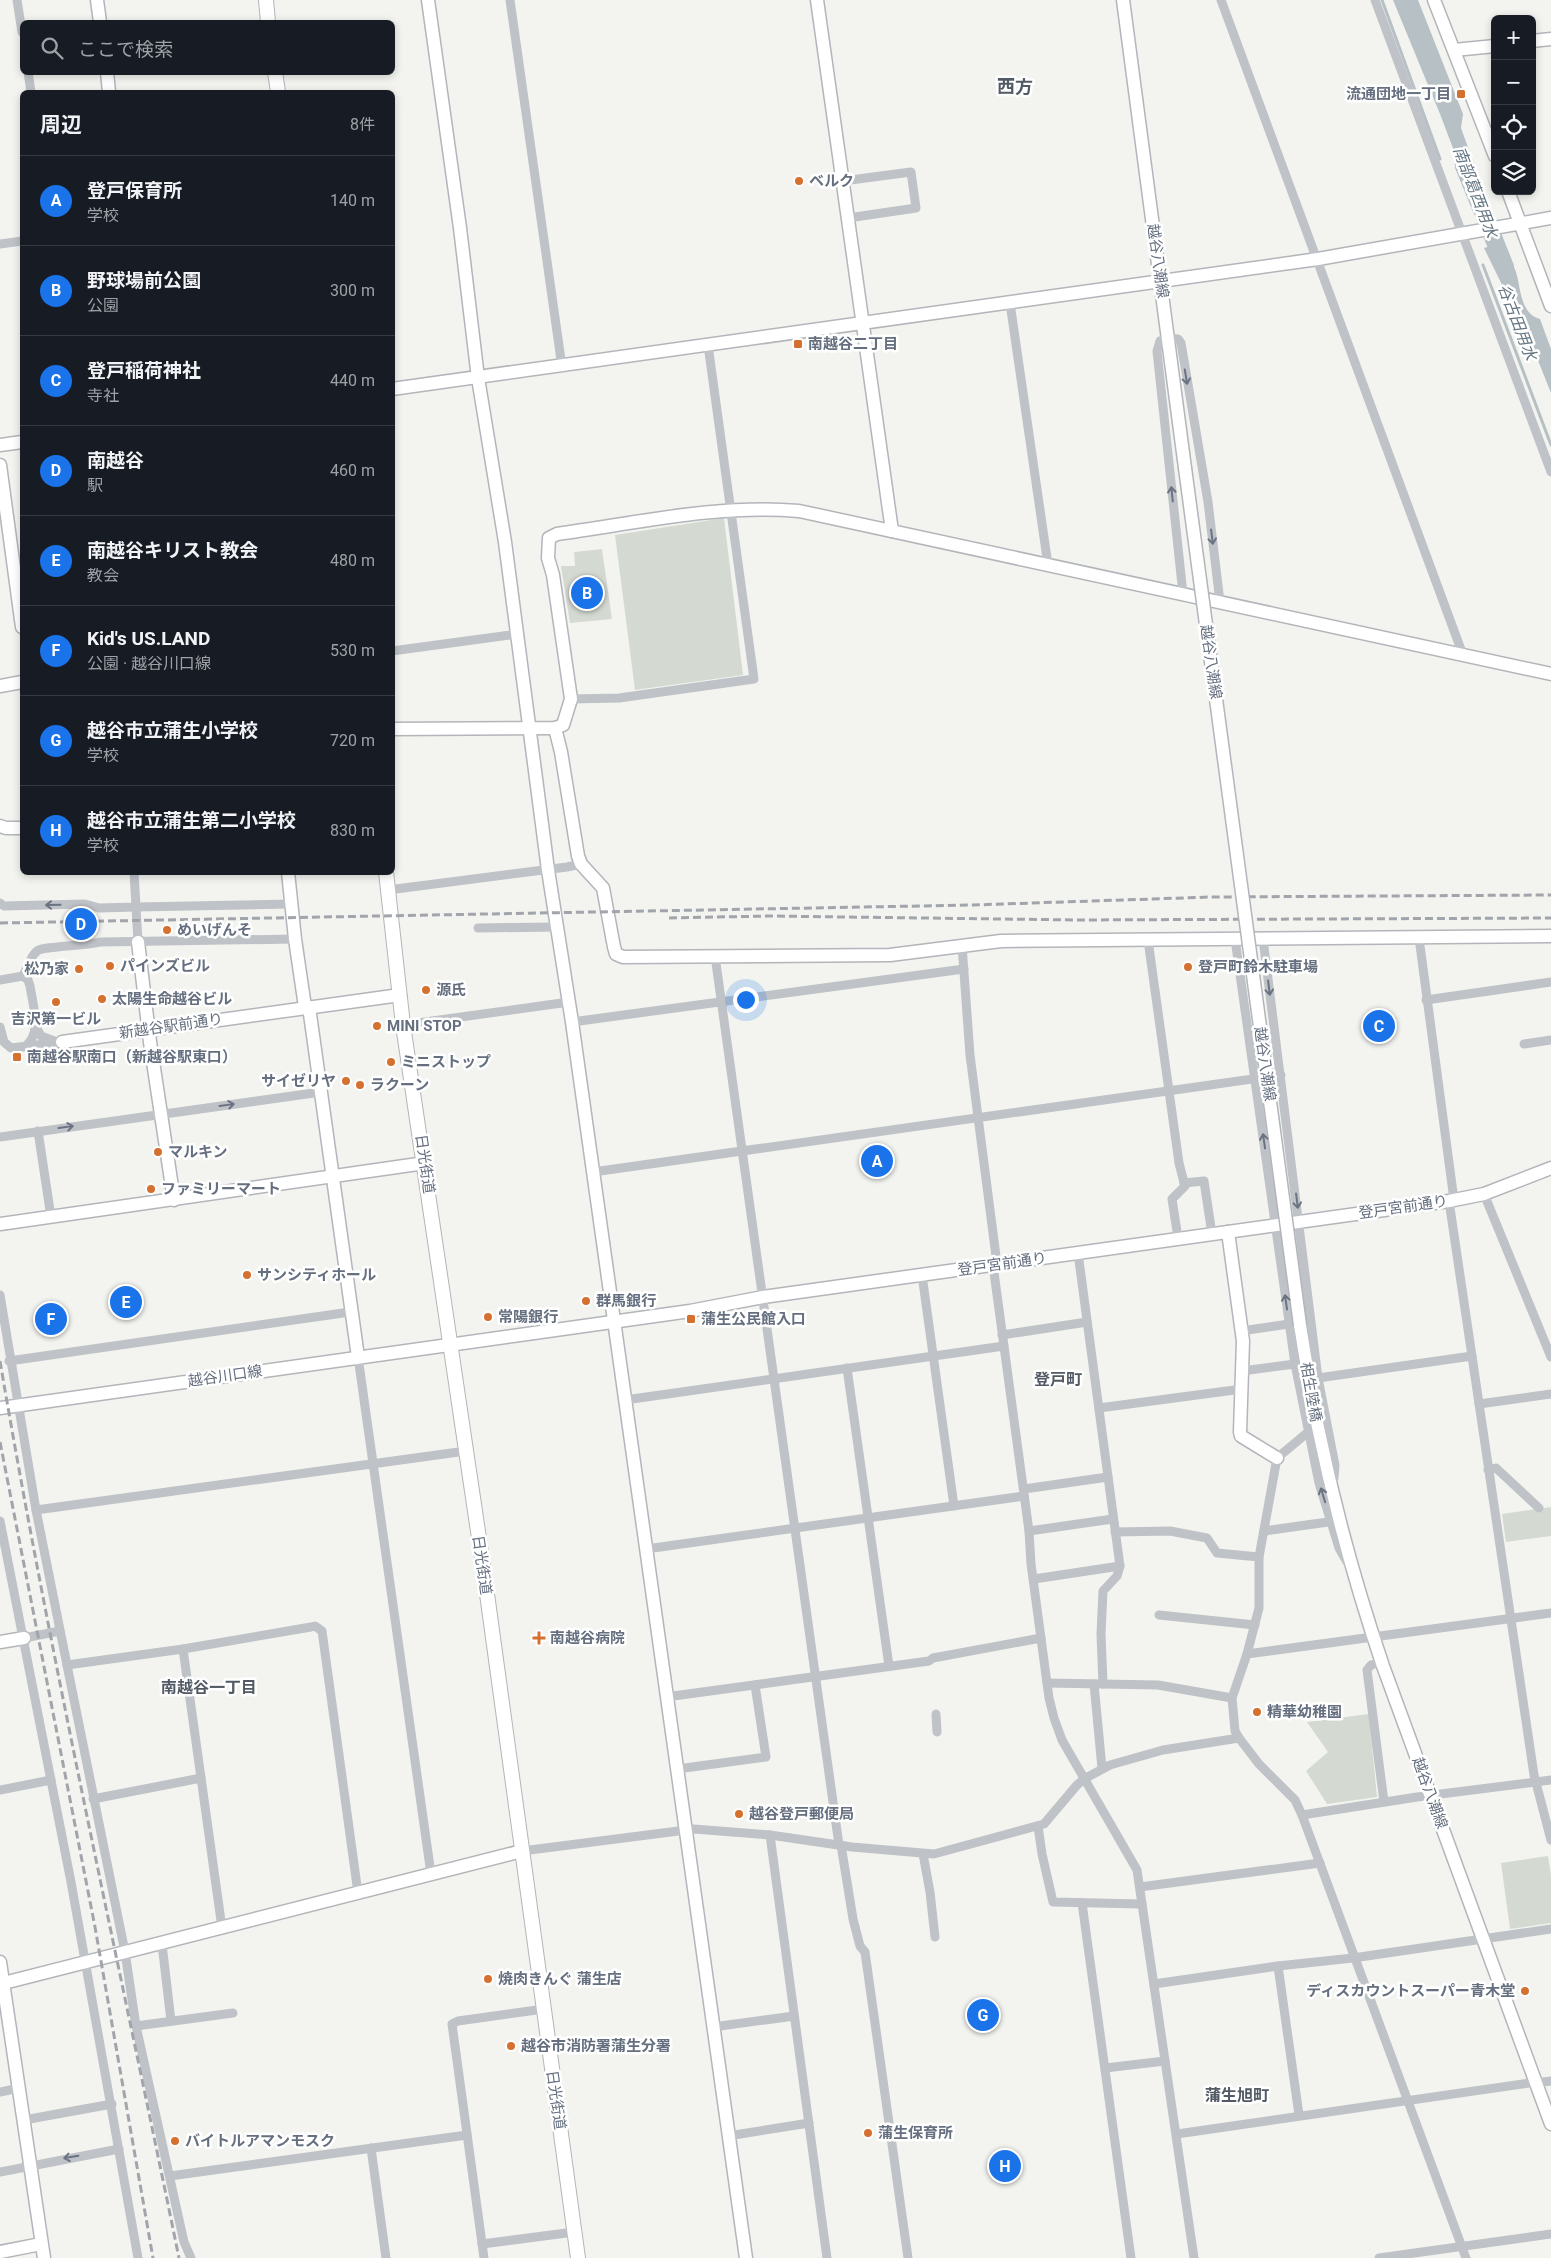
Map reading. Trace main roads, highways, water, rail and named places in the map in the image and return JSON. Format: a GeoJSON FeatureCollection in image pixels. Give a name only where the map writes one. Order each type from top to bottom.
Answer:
{"type":"FeatureCollection","features":[{"type":"Feature","properties":{"kind":"main road"},"geometry":{"type":"LineString","coordinates":[[266,0],[268,20]]}},
{"type":"Feature","properties":{"kind":"main road"},"geometry":{"type":"LineString","coordinates":[[275,75],[278,90]]}},
{"type":"Feature","properties":{"kind":"main road","name":"日光街道"},"geometry":{"type":"LineString","coordinates":[[386,875],[403,1025],[425,1163],[466,1451],[578,2258]]}},
{"type":"Feature","properties":{"kind":"water"},"geometry":{"type":"Polygon","coordinates":[[[1393,0],[1418,0],[1463,114],[1461,128],[1490,208],[1473,212],[1455,168],[1454,151],[1393,0]]]}},
{"type":"Feature","properties":{"kind":"water"},"geometry":{"type":"Polygon","coordinates":[[[1504,242],[1516,272],[1522,300],[1529,312],[1540,319],[1551,349],[1551,393],[1533,348],[1484,248],[1504,242]]]}},
{"type":"Feature","properties":{"kind":"waterway","name":"谷古田用水"},"geometry":{"type":"LineString","coordinates":[[1382,0],[1440,159]]}},
{"type":"Feature","properties":{"kind":"waterway","name":"南部葛西用水"},"geometry":{"type":"LineString","coordinates":[[1474,189],[1505,267]]}},
{"type":"Feature","properties":{"kind":"waterway","name":"谷古田用水"},"geometry":{"type":"LineString","coordinates":[[1483,265],[1551,445]]}},
{"type":"Feature","properties":{"kind":"railway"},"geometry":{"type":"LineString","coordinates":[[0,923],[973,905],[1211,897],[1551,895]]}},
{"type":"Feature","properties":{"kind":"railway"},"geometry":{"type":"LineString","coordinates":[[669,918],[768,916],[1079,920],[1551,918]]}},
{"type":"Feature","properties":{"kind":"railway"},"geometry":{"type":"LineString","coordinates":[[0,1361],[63,1698],[179,2258]]}},
{"type":"Feature","properties":{"kind":"railway"},"geometry":{"type":"LineString","coordinates":[[0,1442],[95,1927],[153,2258]]}},
{"type":"Feature","properties":{"kind":"place","name":"流通団地一丁目"},"geometry":{"type":"Point","coordinates":[1461,94]}},
{"type":"Feature","properties":{"kind":"place","name":"ベルク"},"geometry":{"type":"Point","coordinates":[799,181]}},
{"type":"Feature","properties":{"kind":"place","name":"南越谷二丁目"},"geometry":{"type":"Point","coordinates":[798,344]}},
{"type":"Feature","properties":{"kind":"place","name":"野球場前公園"},"geometry":{"type":"Point","coordinates":[587,593]}},
{"type":"Feature","properties":{"kind":"place","name":"南越谷"},"geometry":{"type":"Point","coordinates":[81,924]}},
{"type":"Feature","properties":{"kind":"place","name":"めいげんそ"},"geometry":{"type":"Point","coordinates":[167,930]}},
{"type":"Feature","properties":{"kind":"place","name":"パインズビル"},"geometry":{"type":"Point","coordinates":[110,966]}},
{"type":"Feature","properties":{"kind":"place","name":"登戸町鈴木駐車場"},"geometry":{"type":"Point","coordinates":[1188,967]}},
{"type":"Feature","properties":{"kind":"place","name":"松乃家"},"geometry":{"type":"Point","coordinates":[79,969]}},
{"type":"Feature","properties":{"kind":"place","name":"源氏"},"geometry":{"type":"Point","coordinates":[426,990]}},
{"type":"Feature","properties":{"kind":"place","name":"太陽生命越谷ビル"},"geometry":{"type":"Point","coordinates":[102,999]}},
{"type":"Feature","properties":{"kind":"place","name":"吉沢第一ビル"},"geometry":{"type":"Point","coordinates":[56,1002]}},
{"type":"Feature","properties":{"kind":"place","name":"MINI STOP"},"geometry":{"type":"Point","coordinates":[377,1026]}},
{"type":"Feature","properties":{"kind":"place","name":"登戸稲荷神社"},"geometry":{"type":"Point","coordinates":[1379,1026]}},
{"type":"Feature","properties":{"kind":"place","name":"南越谷駅南口（新越谷駅東口）"},"geometry":{"type":"Point","coordinates":[17,1057]}},
{"type":"Feature","properties":{"kind":"place","name":"ミニストップ"},"geometry":{"type":"Point","coordinates":[391,1062]}},
{"type":"Feature","properties":{"kind":"place","name":"サイゼリヤ"},"geometry":{"type":"Point","coordinates":[346,1081]}},
{"type":"Feature","properties":{"kind":"place","name":"ラクーン"},"geometry":{"type":"Point","coordinates":[360,1085]}},
{"type":"Feature","properties":{"kind":"place","name":"マルキン"},"geometry":{"type":"Point","coordinates":[158,1152]}},
{"type":"Feature","properties":{"kind":"place","name":"登戸保育所"},"geometry":{"type":"Point","coordinates":[877,1161]}},
{"type":"Feature","properties":{"kind":"place","name":"ファミリーマート"},"geometry":{"type":"Point","coordinates":[151,1189]}},
{"type":"Feature","properties":{"kind":"place","name":"サンシティホール"},"geometry":{"type":"Point","coordinates":[247,1275]}},
{"type":"Feature","properties":{"kind":"place","name":"群馬銀行"},"geometry":{"type":"Point","coordinates":[586,1301]}},
{"type":"Feature","properties":{"kind":"place","name":"南越谷キリスト教会"},"geometry":{"type":"Point","coordinates":[126,1302]}},
{"type":"Feature","properties":{"kind":"place","name":"常陽銀行"},"geometry":{"type":"Point","coordinates":[488,1317]}},
{"type":"Feature","properties":{"kind":"place","name":"Kid's US.LAND"},"geometry":{"type":"Point","coordinates":[51,1319]}},
{"type":"Feature","properties":{"kind":"place","name":"蒲生公民館入口"},"geometry":{"type":"Point","coordinates":[691,1319]}},
{"type":"Feature","properties":{"kind":"place","name":"南越谷病院"},"geometry":{"type":"Point","coordinates":[539,1638]}},
{"type":"Feature","properties":{"kind":"place","name":"精華幼稚園"},"geometry":{"type":"Point","coordinates":[1257,1712]}},
{"type":"Feature","properties":{"kind":"place","name":"越谷登戸郵便局"},"geometry":{"type":"Point","coordinates":[739,1814]}},
{"type":"Feature","properties":{"kind":"place","name":"焼肉きんぐ 蒲生店"},"geometry":{"type":"Point","coordinates":[488,1979]}},
{"type":"Feature","properties":{"kind":"place","name":"ディスカウントスーパー青木堂"},"geometry":{"type":"Point","coordinates":[1525,1991]}},
{"type":"Feature","properties":{"kind":"place","name":"越谷市立蒲生小学校"},"geometry":{"type":"Point","coordinates":[983,2015]}},
{"type":"Feature","properties":{"kind":"place","name":"越谷市消防署蒲生分署"},"geometry":{"type":"Point","coordinates":[511,2046]}},
{"type":"Feature","properties":{"kind":"place","name":"蒲生保育所"},"geometry":{"type":"Point","coordinates":[868,2133]}},
{"type":"Feature","properties":{"kind":"place","name":"バイトルアマンモスク"},"geometry":{"type":"Point","coordinates":[175,2141]}},
{"type":"Feature","properties":{"kind":"place","name":"越谷市立蒲生第二小学校"},"geometry":{"type":"Point","coordinates":[1005,2166]}},
{"type":"Feature","properties":{"kind":"district","name":"西方"},"geometry":{"type":"Point","coordinates":[1015,87]}},
{"type":"Feature","properties":{"kind":"district","name":"登戸町"},"geometry":{"type":"Point","coordinates":[1058,1379]}},
{"type":"Feature","properties":{"kind":"district","name":"南越谷一丁目"},"geometry":{"type":"Point","coordinates":[209,1687]}},
{"type":"Feature","properties":{"kind":"district","name":"蒲生旭町"},"geometry":{"type":"Point","coordinates":[1237,2095]}}]}
